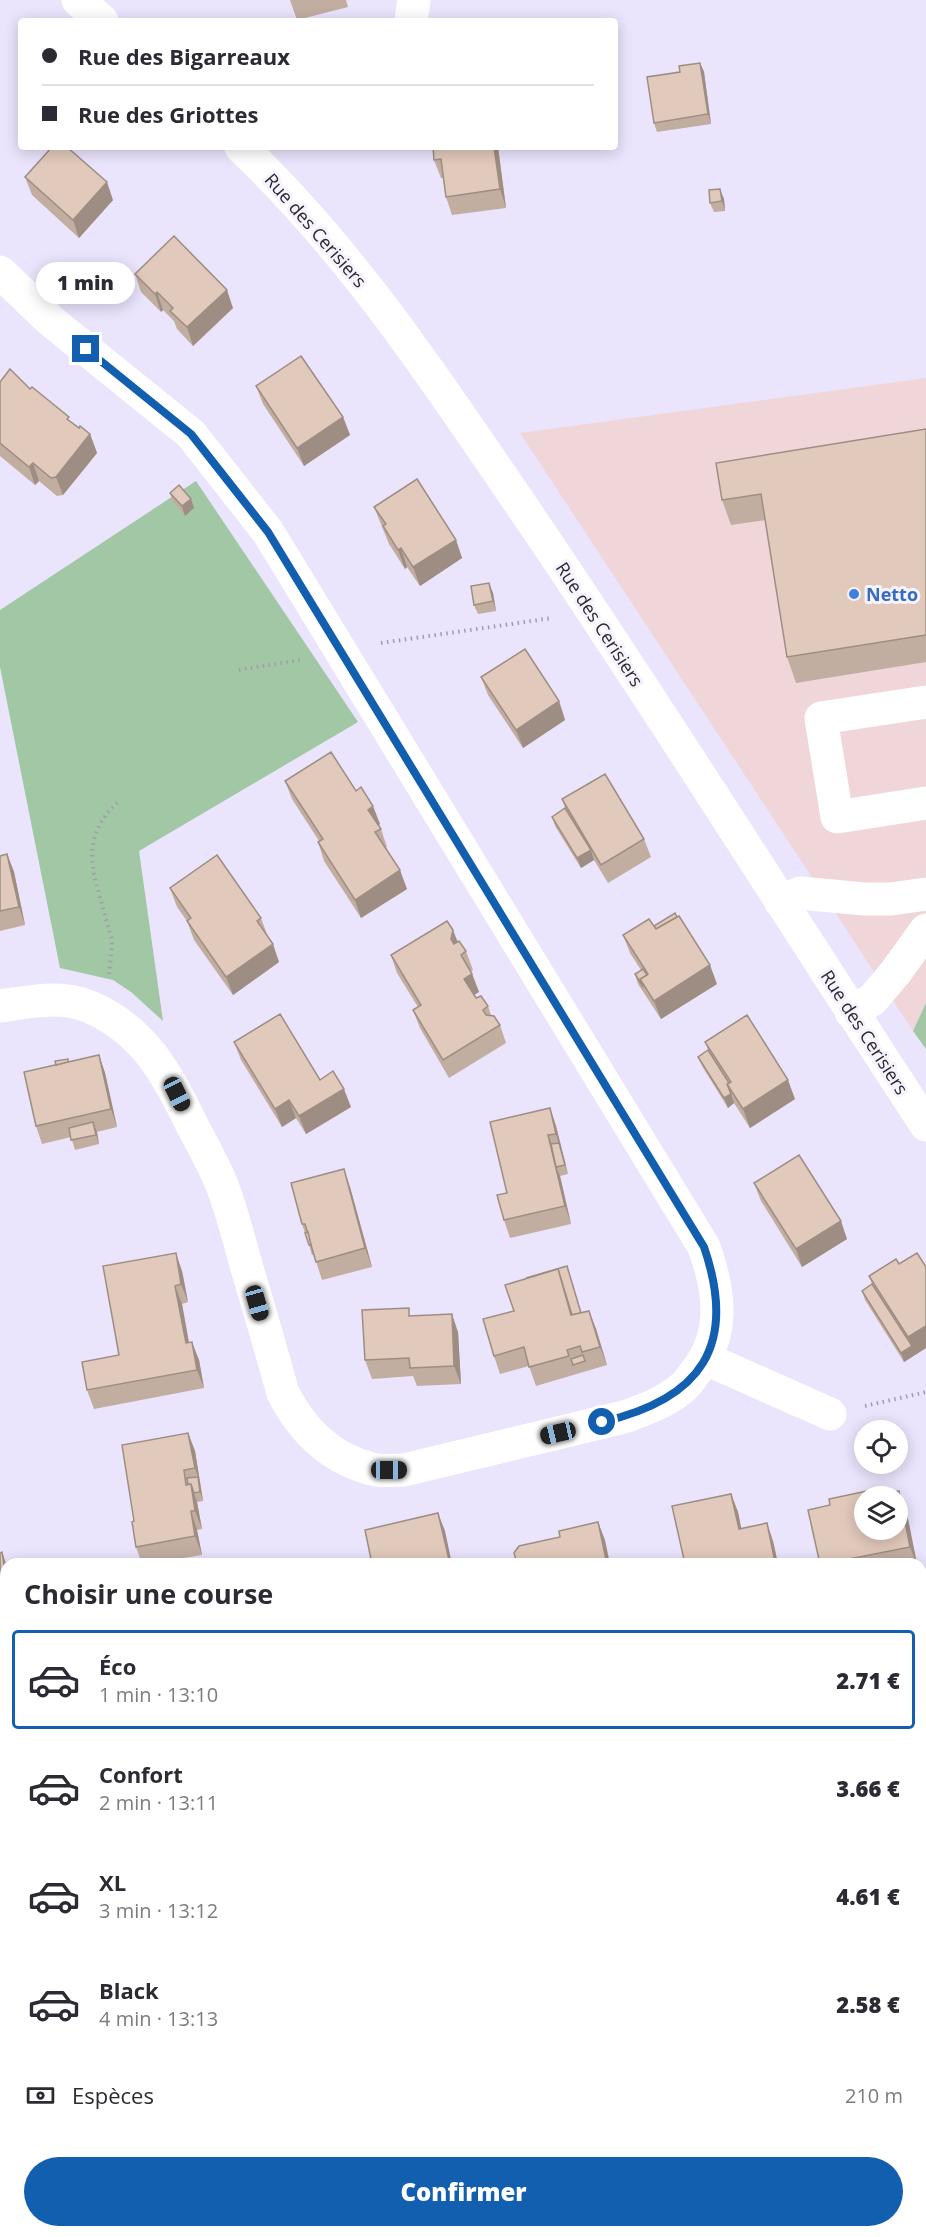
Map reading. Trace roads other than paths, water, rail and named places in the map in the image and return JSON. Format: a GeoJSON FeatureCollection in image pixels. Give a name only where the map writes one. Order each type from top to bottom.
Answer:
{"type":"FeatureCollection","features":[{"type":"Feature","properties":{"kind":"street"},"geometry":{"type":"LineString","coordinates":[[78,0],[99,18]]}},
{"type":"Feature","properties":{"kind":"street"},"geometry":{"type":"LineString","coordinates":[[411,18],[414,0]]}},
{"type":"Feature","properties":{"kind":"street","name":"Rue des Cerisiers"},"geometry":{"type":"LineString","coordinates":[[244,150],[287,192],[341,254],[450,400],[588,604],[926,1125]]}},
{"type":"Feature","properties":{"kind":"street"},"geometry":{"type":"LineString","coordinates":[[0,272],[51,321],[191,434],[268,532],[704,1247],[714,1275],[718,1303],[715,1332],[706,1359],[682,1388],[653,1406],[624,1417],[404,1470],[374,1470],[352,1462],[311,1435],[294,1415],[283,1393],[229,1205],[219,1178],[171,1082],[154,1056],[131,1033],[108,1016],[89,1006],[66,1001],[36,1001],[0,1006]]}},
{"type":"Feature","properties":{"kind":"street"},"geometry":{"type":"LineString","coordinates":[[926,702],[821,718],[837,817],[926,803]]}},
{"type":"Feature","properties":{"kind":"street"},"geometry":{"type":"LineString","coordinates":[[780,901],[800,893],[864,899],[891,899],[926,894]]}},
{"type":"Feature","properties":{"kind":"street"},"geometry":{"type":"LineString","coordinates":[[851,1012],[872,1000],[926,930]]}},
{"type":"Feature","properties":{"kind":"street"},"geometry":{"type":"LineString","coordinates":[[706,1359],[830,1414]]}},
{"type":"Feature","properties":{"kind":"place","name":"Netto"},"geometry":{"type":"Point","coordinates":[854,594]}}]}
